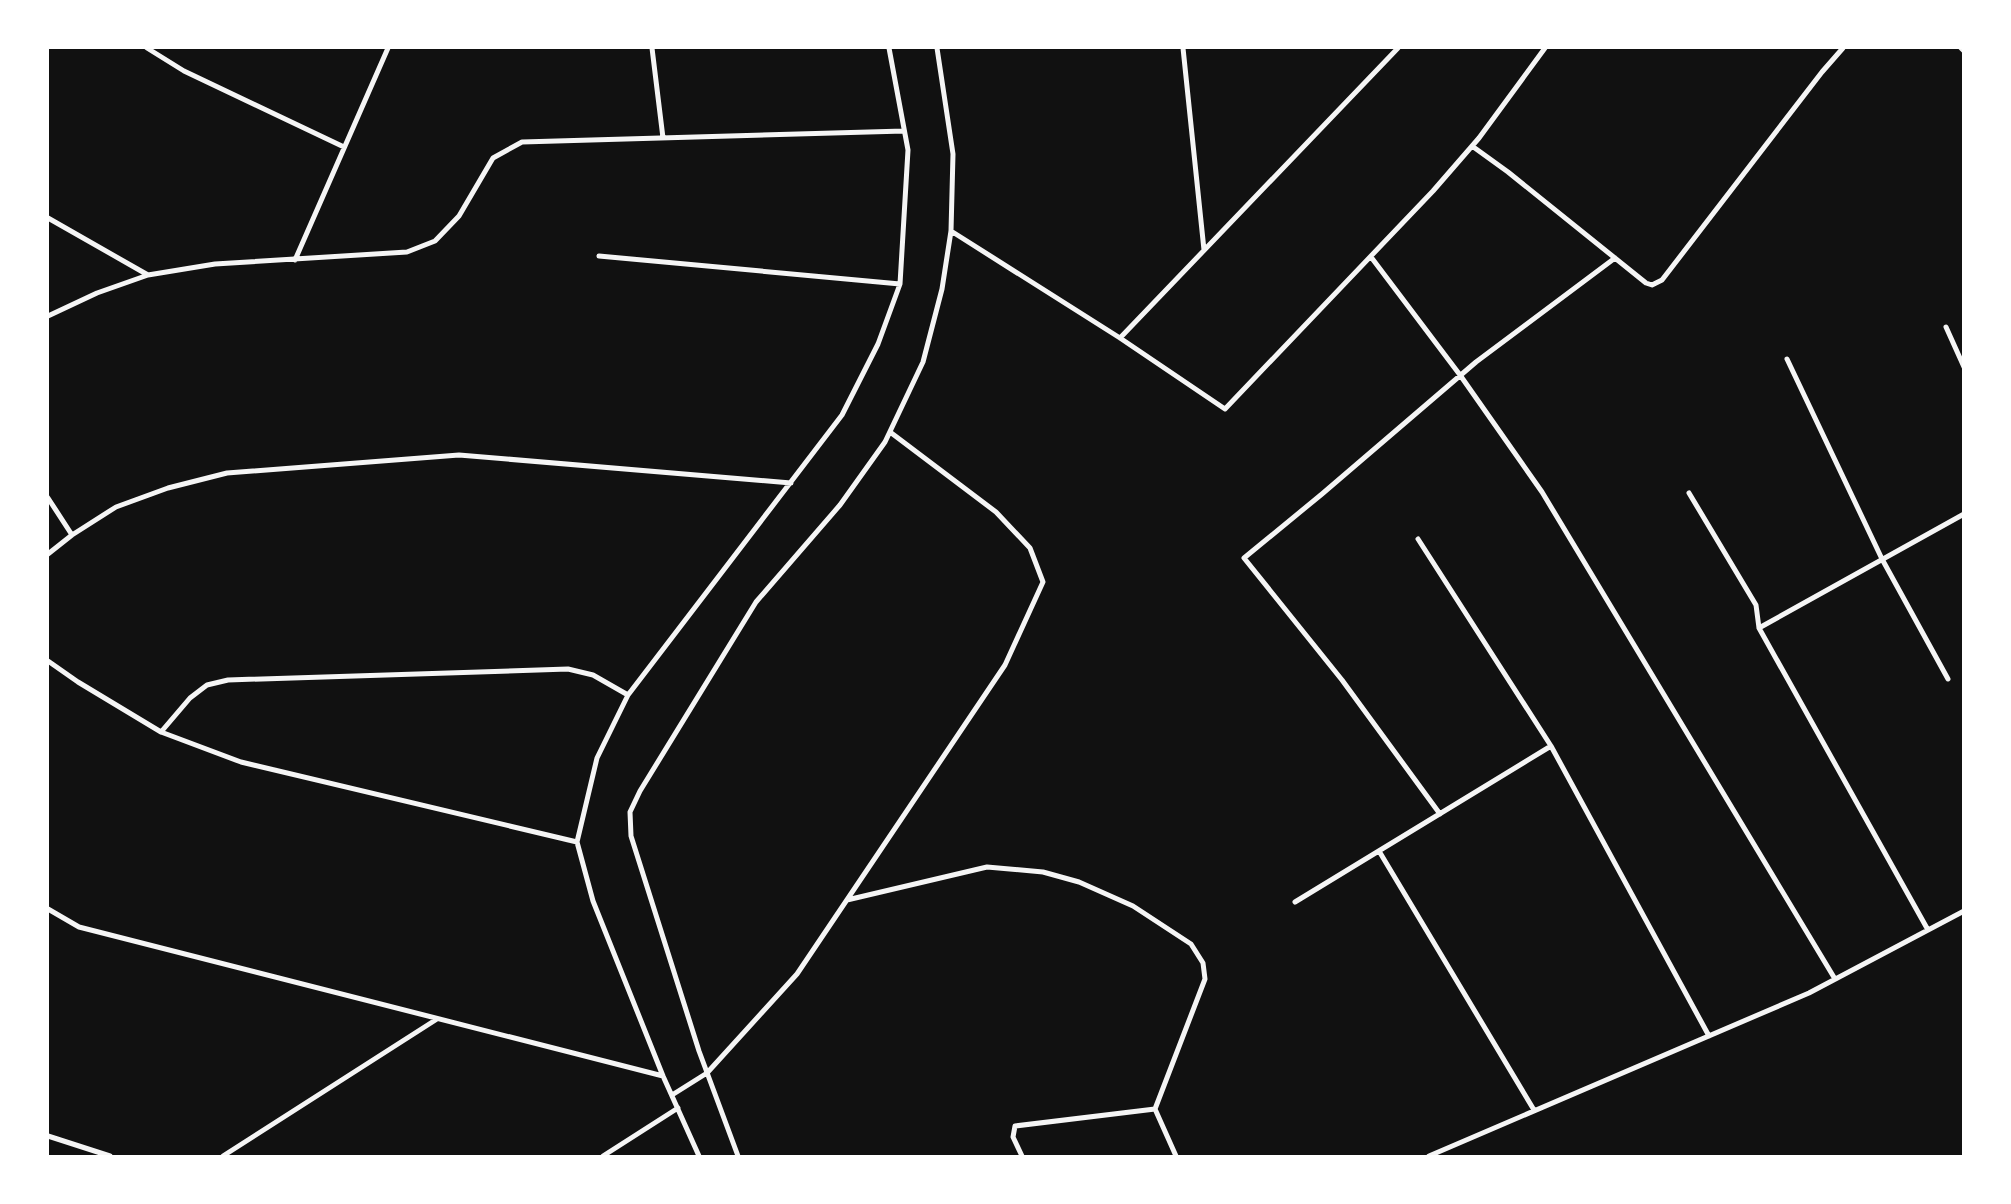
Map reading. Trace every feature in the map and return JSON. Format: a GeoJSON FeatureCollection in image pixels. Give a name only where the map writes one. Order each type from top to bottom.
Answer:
{"type":"FeatureCollection","features":[{"type":"Feature","properties":{"kind":"street"},"geometry":{"type":"LineString","coordinates":[[147,48],[184,70],[344,147]]}},
{"type":"Feature","properties":{"kind":"street"},"geometry":{"type":"LineString","coordinates":[[295,260],[388,48]]}},
{"type":"Feature","properties":{"kind":"street"},"geometry":{"type":"LineString","coordinates":[[652,48],[663,138]]}},
{"type":"Feature","properties":{"kind":"street"},"geometry":{"type":"LineString","coordinates":[[699,1156],[663,1076],[593,901],[577,842],[597,758],[628,695],[842,416],[878,344],[900,284],[908,150],[889,48]]}},
{"type":"Feature","properties":{"kind":"street"},"geometry":{"type":"LineString","coordinates":[[738,1156],[707,1073],[631,836],[630,812],[640,791],[756,602],[840,505],[885,442],[923,362],[942,289],[952,231],[953,154],[937,48]]}},
{"type":"Feature","properties":{"kind":"street"},"geometry":{"type":"LineString","coordinates":[[1183,48],[1204,250]]}},
{"type":"Feature","properties":{"kind":"street"},"geometry":{"type":"LineString","coordinates":[[1120,338],[1398,48]]}},
{"type":"Feature","properties":{"kind":"street"},"geometry":{"type":"LineString","coordinates":[[952,231],[1120,338],[1225,409],[1433,191],[1472,146],[1545,48]]}},
{"type":"Feature","properties":{"kind":"street"},"geometry":{"type":"LineString","coordinates":[[1472,146],[1508,172],[1646,283],[1652,285],[1662,280],[1816,79],[1843,48]]}},
{"type":"Feature","properties":{"kind":"street"},"geometry":{"type":"LineString","coordinates":[[1961,48],[1964,51]]}},
{"type":"Feature","properties":{"kind":"street"},"geometry":{"type":"LineString","coordinates":[[48,316],[97,293],[148,275],[214,264],[407,252],[435,241],[459,216],[493,158],[522,142],[904,132]]}},
{"type":"Feature","properties":{"kind":"street"},"geometry":{"type":"LineString","coordinates":[[48,218],[148,275]]}},
{"type":"Feature","properties":{"kind":"street"},"geometry":{"type":"LineString","coordinates":[[599,256],[900,284]]}},
{"type":"Feature","properties":{"kind":"street"},"geometry":{"type":"LineString","coordinates":[[1371,257],[1460,376],[1542,492],[1835,979]]}},
{"type":"Feature","properties":{"kind":"street"},"geometry":{"type":"LineString","coordinates":[[1440,814],[1342,680],[1244,558],[1460,376],[1615,258]]}},
{"type":"Feature","properties":{"kind":"street"},"geometry":{"type":"LineString","coordinates":[[1946,327],[1964,367]]}},
{"type":"Feature","properties":{"kind":"street"},"geometry":{"type":"LineString","coordinates":[[1787,359],[1882,560],[1948,679]]}},
{"type":"Feature","properties":{"kind":"street"},"geometry":{"type":"LineString","coordinates":[[672,1095],[707,1073],[797,974],[1005,665],[1043,582],[1030,548],[996,512],[890,432]]}},
{"type":"Feature","properties":{"kind":"street"},"geometry":{"type":"LineString","coordinates":[[48,554],[72,535],[116,507],[168,488],[227,473],[459,455],[792,483]]}},
{"type":"Feature","properties":{"kind":"street"},"geometry":{"type":"LineString","coordinates":[[1689,493],[1756,605],[1759,628],[1928,930]]}},
{"type":"Feature","properties":{"kind":"street"},"geometry":{"type":"LineString","coordinates":[[48,498],[72,535]]}},
{"type":"Feature","properties":{"kind":"street"},"geometry":{"type":"LineString","coordinates":[[1759,628],[1964,514]]}},
{"type":"Feature","properties":{"kind":"street"},"geometry":{"type":"LineString","coordinates":[[1418,540],[1551,746],[1709,1036]]}},
{"type":"Feature","properties":{"kind":"street"},"geometry":{"type":"LineString","coordinates":[[48,661],[78,682],[161,732],[241,762],[577,842]]}},
{"type":"Feature","properties":{"kind":"street"},"geometry":{"type":"LineString","coordinates":[[161,732],[190,698],[207,685],[228,680],[568,669],[593,675],[628,695]]}},
{"type":"Feature","properties":{"kind":"street"},"geometry":{"type":"LineString","coordinates":[[1295,902],[1551,746]]}},
{"type":"Feature","properties":{"kind":"street"},"geometry":{"type":"LineString","coordinates":[[1379,851],[1534,1110]]}},
{"type":"Feature","properties":{"kind":"street"},"geometry":{"type":"LineString","coordinates":[[846,900],[988,867],[1043,872],[1079,882],[1133,906],[1191,944],[1203,963],[1205,980],[1155,1109],[1176,1156]]}},
{"type":"Feature","properties":{"kind":"street"},"geometry":{"type":"LineString","coordinates":[[48,909],[79,927],[663,1076]]}},
{"type":"Feature","properties":{"kind":"street"},"geometry":{"type":"LineString","coordinates":[[1429,1156],[1809,993],[1964,911]]}},
{"type":"Feature","properties":{"kind":"street"},"geometry":{"type":"LineString","coordinates":[[223,1156],[437,1019]]}},
{"type":"Feature","properties":{"kind":"street"},"geometry":{"type":"LineString","coordinates":[[603,1156],[678,1108]]}},
{"type":"Feature","properties":{"kind":"street"},"geometry":{"type":"LineString","coordinates":[[1022,1156],[1012,1137],[1015,1126],[1155,1109]]}},
{"type":"Feature","properties":{"kind":"street"},"geometry":{"type":"LineString","coordinates":[[48,1136],[110,1156]]}}]}
